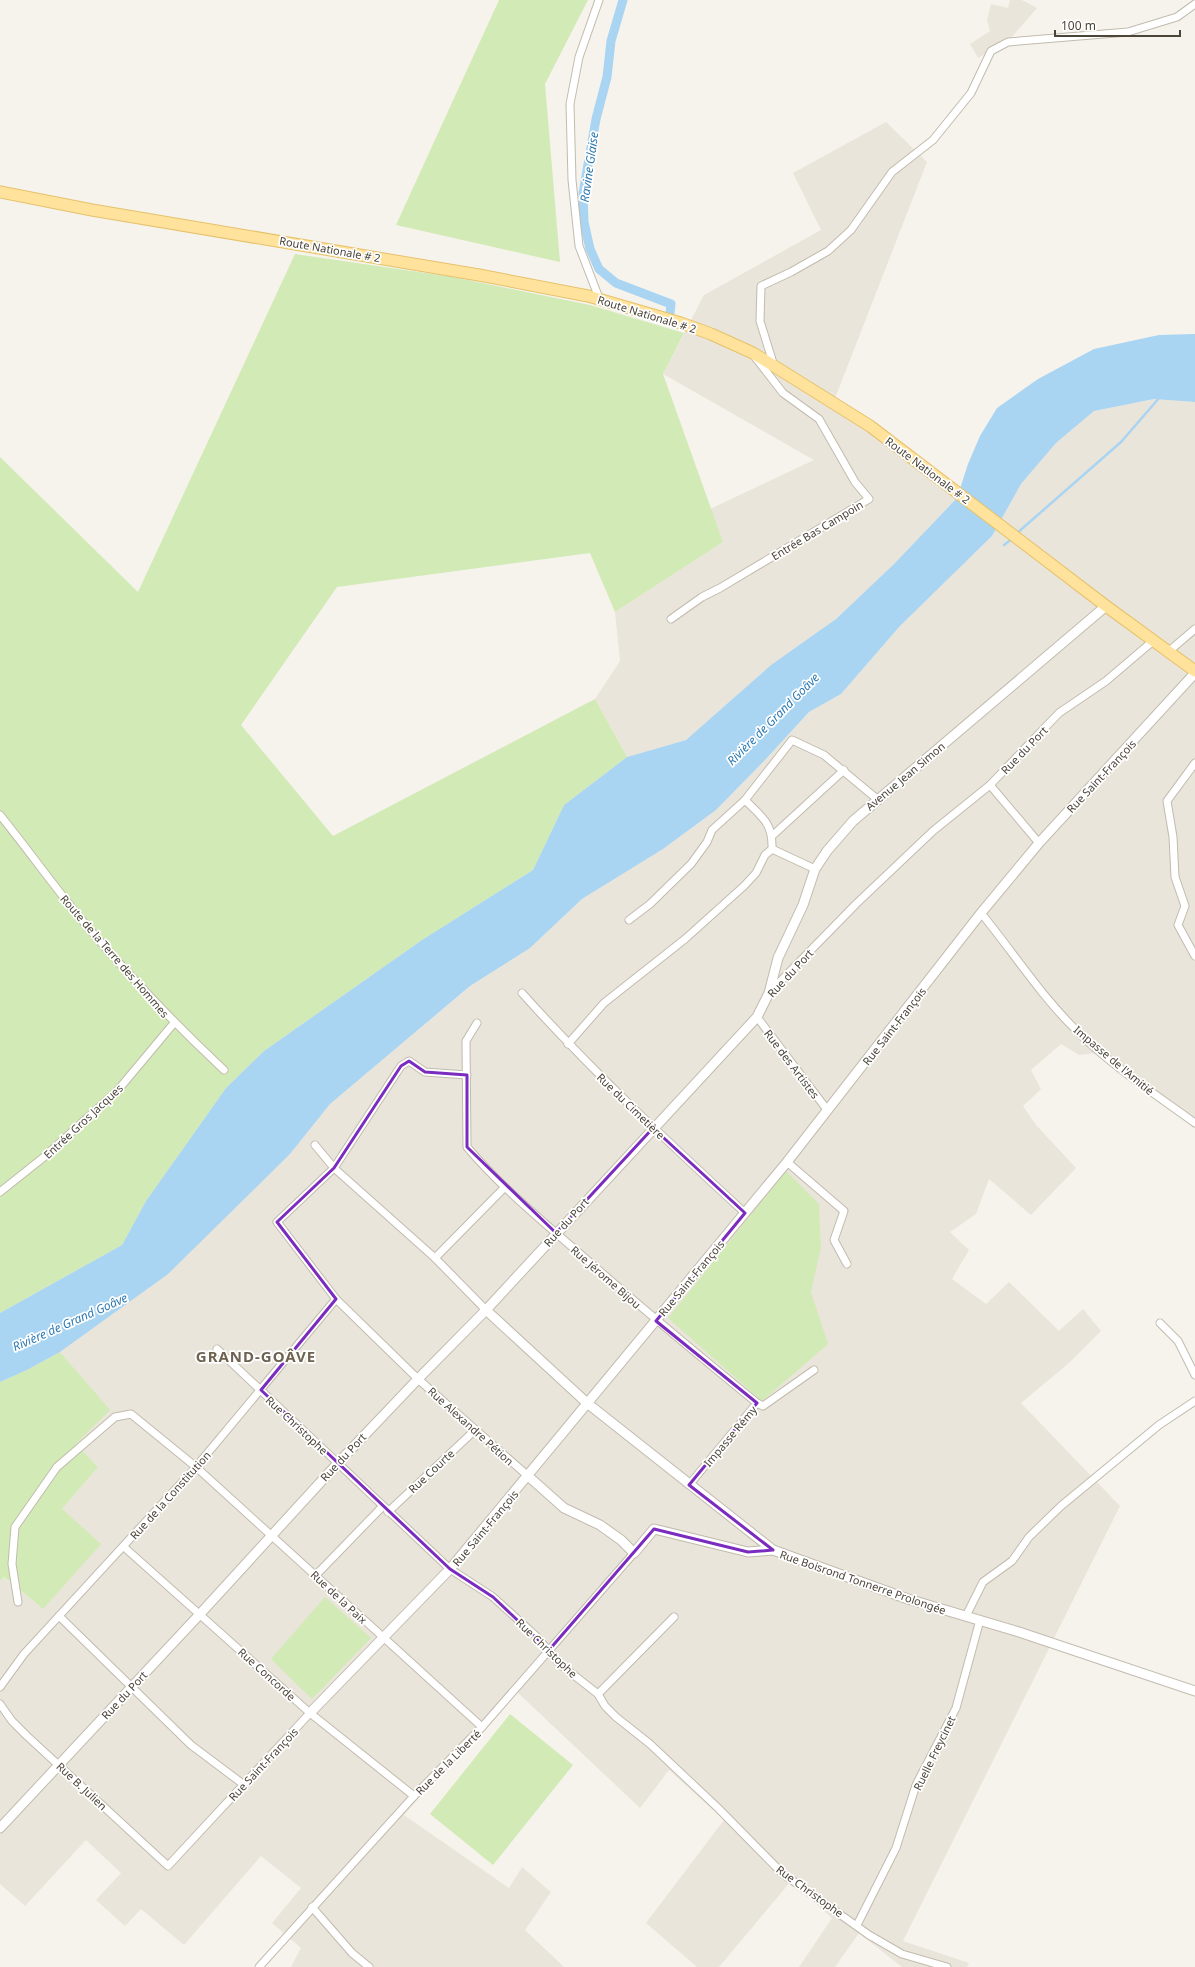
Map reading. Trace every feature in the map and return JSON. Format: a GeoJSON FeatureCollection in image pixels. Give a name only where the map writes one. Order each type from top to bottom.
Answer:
{"type":"FeatureCollection","features":[{"type":"Feature","properties":{"kind":"main road","name":"Route Nationale # 2"},"geometry":{"type":"LineString","coordinates":[[0,192],[99,211],[478,274],[599,298],[681,323],[753,354],[870,426],[1195,672]]}},
{"type":"Feature","properties":{"kind":"street"},"geometry":{"type":"LineString","coordinates":[[599,0],[579,57],[570,104],[572,180],[579,246],[599,298]]}},
{"type":"Feature","properties":{"kind":"street"},"geometry":{"type":"LineString","coordinates":[[774,366],[760,321],[762,286],[791,272],[828,250],[851,230],[892,172],[934,140],[966,99],[991,51],[1008,42],[1104,35],[1135,30],[1177,17],[1195,4]]}},
{"type":"Feature","properties":{"kind":"street","name":"Entrée Bas Campoin"},"geometry":{"type":"LineString","coordinates":[[671,619],[686,608],[869,498],[855,482],[819,419],[783,393],[753,354]]}},
{"type":"Feature","properties":{"kind":"street","name":"Avenue Jean Simon"},"geometry":{"type":"LineString","coordinates":[[769,993],[778,958],[803,905],[815,870],[852,821],[1106,606]]}},
{"type":"Feature","properties":{"kind":"street"},"geometry":{"type":"LineString","coordinates":[[1168,652],[1195,629]]}},
{"type":"Feature","properties":{"kind":"street","name":"Rue du Port"},"geometry":{"type":"LineString","coordinates":[[0,1828],[200,1614],[338,1463],[486,1310],[757,1017],[769,993],[856,904],[933,831],[990,785],[1059,713],[1106,681],[1153,641]]}},
{"type":"Feature","properties":{"kind":"street","name":"Rue Saint-François"},"geometry":{"type":"LineString","coordinates":[[168,1866],[310,1713],[450,1569],[787,1162],[981,913],[1039,843],[1195,672]]}},
{"type":"Feature","properties":{"kind":"street"},"geometry":{"type":"LineString","coordinates":[[629,920],[650,904],[692,864],[707,842],[712,830],[745,800],[792,740],[824,755],[844,770],[877,799]]}},
{"type":"Feature","properties":{"kind":"street"},"geometry":{"type":"LineString","coordinates":[[1195,763],[1167,801],[1173,837],[1175,877],[1185,906],[1178,925],[1195,956]]}},
{"type":"Feature","properties":{"kind":"street"},"geometry":{"type":"LineString","coordinates":[[772,836],[844,770]]}},
{"type":"Feature","properties":{"kind":"street"},"geometry":{"type":"LineString","coordinates":[[990,785],[1039,843]]}},
{"type":"Feature","properties":{"kind":"street"},"geometry":{"type":"LineString","coordinates":[[745,800],[769,824],[772,836],[772,849]]}},
{"type":"Feature","properties":{"kind":"street","name":"Route de la Terre des Hommes"},"geometry":{"type":"LineString","coordinates":[[0,815],[85,924],[139,987],[174,1023],[224,1070]]}},
{"type":"Feature","properties":{"kind":"street"},"geometry":{"type":"LineString","coordinates":[[772,849],[815,870]]}},
{"type":"Feature","properties":{"kind":"street"},"geometry":{"type":"LineString","coordinates":[[568,1044],[604,1003],[685,939],[744,886],[756,873],[765,854],[772,849]]}},
{"type":"Feature","properties":{"kind":"street","name":"Impasse de l'Amitié"},"geometry":{"type":"LineString","coordinates":[[981,913],[1052,1003],[1078,1032],[1118,1065],[1195,1123]]}},
{"type":"Feature","properties":{"kind":"street","name":"Rue du Cimetière"},"geometry":{"type":"LineString","coordinates":[[522,993],[568,1044],[653,1128],[745,1213]]}},
{"type":"Feature","properties":{"kind":"street","name":"Rue des Artistes"},"geometry":{"type":"LineString","coordinates":[[757,1017],[828,1111]]}},
{"type":"Feature","properties":{"kind":"street","name":"Entrée Gros Jacques"},"geometry":{"type":"LineString","coordinates":[[0,1192],[44,1157],[118,1090],[174,1023]]}},
{"type":"Feature","properties":{"kind":"street","name":"Rue Jérome Bijou"},"geometry":{"type":"LineString","coordinates":[[477,1023],[466,1041],[467,1147],[505,1187],[556,1233],[656,1321],[757,1403]]}},
{"type":"Feature","properties":{"kind":"street"},"geometry":{"type":"LineString","coordinates":[[334,1168],[401,1066],[409,1061],[425,1072],[467,1075]]}},
{"type":"Feature","properties":{"kind":"street"},"geometry":{"type":"LineString","coordinates":[[315,1145],[334,1168],[435,1258],[486,1310]]}},
{"type":"Feature","properties":{"kind":"street"},"geometry":{"type":"LineString","coordinates":[[787,1162],[844,1211],[834,1240],[847,1264]]}},
{"type":"Feature","properties":{"kind":"street","name":"Rue Alexandre Pétion"},"geometry":{"type":"LineString","coordinates":[[334,1168],[277,1222],[336,1299],[474,1431],[564,1508],[600,1525],[621,1540],[634,1553]]}},
{"type":"Feature","properties":{"kind":"street"},"geometry":{"type":"LineString","coordinates":[[435,1258],[505,1187]]}},
{"type":"Feature","properties":{"kind":"street","name":"Rue de la Constitution"},"geometry":{"type":"LineString","coordinates":[[0,1687],[24,1654],[196,1467],[336,1299]]}},
{"type":"Feature","properties":{"kind":"street","name":"Rue Boisrond Tonnerre Prolongée"},"geometry":{"type":"LineString","coordinates":[[486,1310],[587,1403],[773,1550],[908,1599],[980,1620],[1195,1691]]}},
{"type":"Feature","properties":{"kind":"street"},"geometry":{"type":"LineString","coordinates":[[1160,1323],[1178,1342],[1195,1375]]}},
{"type":"Feature","properties":{"kind":"street","name":"Rue Christophe"},"geometry":{"type":"LineString","coordinates":[[217,1349],[450,1569],[492,1597],[549,1650],[561,1665],[598,1694],[605,1706],[616,1717],[662,1755],[718,1808],[782,1873],[869,1935],[902,1954],[947,1967]]}},
{"type":"Feature","properties":{"kind":"street","name":"Impasse Rémy"},"geometry":{"type":"LineString","coordinates":[[689,1485],[757,1403],[763,1406],[814,1370]]}},
{"type":"Feature","properties":{"kind":"street"},"geometry":{"type":"LineString","coordinates":[[966,1616],[983,1582],[1012,1561],[1029,1537],[1061,1506],[1159,1426],[1195,1401]]}},
{"type":"Feature","properties":{"kind":"street","name":"Rue de la Paix"},"geometry":{"type":"LineString","coordinates":[[18,1602],[12,1564],[15,1527],[57,1467],[115,1417],[131,1414],[196,1467],[272,1534],[383,1638],[482,1727]]}},
{"type":"Feature","properties":{"kind":"street","name":"Rue Courte"},"geometry":{"type":"LineString","coordinates":[[316,1575],[385,1509],[474,1431]]}},
{"type":"Feature","properties":{"kind":"street"},"geometry":{"type":"LineString","coordinates":[[634,1553],[654,1529],[748,1552],[773,1550]]}},
{"type":"Feature","properties":{"kind":"street","name":"Rue Concorde"},"geometry":{"type":"LineString","coordinates":[[124,1547],[310,1713],[414,1796]]}},
{"type":"Feature","properties":{"kind":"street","name":"Rue de la Liberté"},"geometry":{"type":"LineString","coordinates":[[259,1967],[414,1796],[482,1727],[634,1553]]}},
{"type":"Feature","properties":{"kind":"street"},"geometry":{"type":"LineString","coordinates":[[59,1616],[191,1745],[243,1784]]}},
{"type":"Feature","properties":{"kind":"street"},"geometry":{"type":"LineString","coordinates":[[598,1694],[674,1617]]}},
{"type":"Feature","properties":{"kind":"street","name":"Ruelle Freycinet"},"geometry":{"type":"LineString","coordinates":[[857,1925],[896,1848],[916,1785],[956,1708],[980,1620]]}},
{"type":"Feature","properties":{"kind":"street","name":"Rue B. Julien"},"geometry":{"type":"LineString","coordinates":[[0,1704],[12,1722],[168,1866]]}},
{"type":"Feature","properties":{"kind":"street"},"geometry":{"type":"LineString","coordinates":[[312,1907],[352,1953],[369,1967]]}},
{"type":"Feature","properties":{"kind":"highlighted area"},"geometry":{"type":"Polygon","coordinates":[[[409,1061],[425,1072],[467,1075],[467,1147],[556,1233],[653,1128],[745,1213],[656,1321],[757,1403],[689,1485],[773,1550],[748,1552],[654,1529],[549,1650],[493,1597],[450,1569],[261,1390],[336,1299],[277,1222],[334,1168],[401,1066],[409,1061]]]}},
{"type":"Feature","properties":{"kind":"shaded area"},"geometry":{"type":"Polygon","coordinates":[[[1010,0],[1022,0],[1037,8],[1011,38],[978,58],[970,44],[990,31],[987,20],[991,4],[1008,8],[1010,0]]]}},
{"type":"Feature","properties":{"kind":"shaded area"},"geometry":{"type":"Polygon","coordinates":[[[886,122],[927,162],[832,406],[957,498],[894,564],[836,619],[771,665],[686,740],[627,757],[595,699],[620,661],[615,612],[723,542],[710,509],[814,460],[663,374],[704,295],[821,230],[793,173],[886,122]]]}},
{"type":"Feature","properties":{"kind":"shaded area"},"geometry":{"type":"Polygon","coordinates":[[[1154,399],[1195,402],[1195,1128],[1096,1053],[1079,1055],[1061,1044],[1031,1070],[1041,1089],[1023,1106],[1036,1125],[1076,1168],[1031,1215],[989,1179],[976,1214],[950,1232],[969,1250],[952,1279],[986,1304],[1009,1282],[1059,1331],[1083,1309],[1101,1331],[1069,1363],[1021,1403],[1120,1506],[903,1941],[969,1963],[967,1967],[902,1967],[859,1933],[835,1967],[799,1967],[832,1918],[791,1881],[719,1967],[697,1967],[646,1923],[724,1820],[669,1770],[640,1808],[517,1692],[543,1657],[404,1815],[509,1888],[522,1867],[551,1892],[525,1930],[564,1967],[291,1967],[301,1948],[272,1923],[301,1888],[261,1856],[184,1945],[141,1909],[125,1926],[96,1900],[121,1873],[86,1840],[25,1906],[0,1884],[0,1581],[3,1577],[43,1609],[62,1509],[98,1467],[76,1444],[109,1410],[60,1352],[168,1273],[290,1154],[330,1104],[470,986],[530,948],[582,899],[663,849],[716,810],[809,712],[841,694],[900,626],[992,536],[1021,484],[1056,443],[1094,411],[1154,399]]]}},
{"type":"Feature","properties":{"kind":"green space"},"geometry":{"type":"Polygon","coordinates":[[[499,0],[588,0],[545,84],[560,262],[396,225],[499,0]]]}},
{"type":"Feature","properties":{"kind":"green space"},"geometry":{"type":"Polygon","coordinates":[[[295,254],[453,277],[590,305],[684,333],[663,374],[723,542],[615,612],[590,553],[337,587],[241,725],[333,836],[595,699],[627,757],[564,805],[533,870],[422,940],[264,1051],[226,1088],[146,1201],[122,1245],[0,1313],[0,457],[138,592],[295,254]]]}},
{"type":"Feature","properties":{"kind":"green space"},"geometry":{"type":"Polygon","coordinates":[[[786,1171],[819,1204],[821,1247],[811,1292],[828,1344],[762,1401],[668,1318],[786,1171]]]}},
{"type":"Feature","properties":{"kind":"green space"},"geometry":{"type":"Polygon","coordinates":[[[60,1352],[110,1410],[76,1444],[98,1467],[62,1509],[101,1544],[43,1609],[4,1577],[0,1581],[0,1382],[27,1370],[60,1352]]]}},
{"type":"Feature","properties":{"kind":"green space"},"geometry":{"type":"Polygon","coordinates":[[[325,1597],[371,1638],[312,1699],[271,1659],[325,1597]]]}},
{"type":"Feature","properties":{"kind":"green space"},"geometry":{"type":"Polygon","coordinates":[[[510,1714],[573,1765],[493,1865],[430,1814],[510,1714]]]}},
{"type":"Feature","properties":{"kind":"water","name":"Rivière de Grand Goâve"},"geometry":{"type":"Polygon","coordinates":[[[1195,334],[1195,402],[1154,399],[1094,411],[1056,443],[1021,484],[992,536],[900,626],[841,694],[809,712],[716,810],[663,849],[582,899],[530,948],[470,986],[330,1104],[290,1154],[168,1274],[60,1352],[27,1370],[0,1382],[0,1313],[122,1245],[146,1201],[226,1088],[264,1051],[422,940],[533,870],[564,805],[627,757],[686,740],[771,665],[836,619],[894,564],[957,498],[968,464],[980,436],[997,408],[1038,379],[1094,349],[1159,335],[1195,334]]]}},
{"type":"Feature","properties":{"kind":"waterway","name":"Ravine Glaise"},"geometry":{"type":"LineString","coordinates":[[623,0],[611,41],[607,77],[596,119],[583,193],[584,222],[590,249],[599,269],[616,283],[671,304],[670,313]]}},
{"type":"Feature","properties":{"kind":"waterway"},"geometry":{"type":"LineString","coordinates":[[1016,534],[1121,442],[1160,397]]}},
{"type":"Feature","properties":{"kind":"waterway"},"geometry":{"type":"LineString","coordinates":[[1004,545],[1013,538]]}},
{"type":"Feature","properties":{"kind":"district","name":"GRAND-GOÂVE"},"geometry":{"type":"Point","coordinates":[256,1356]}}]}
